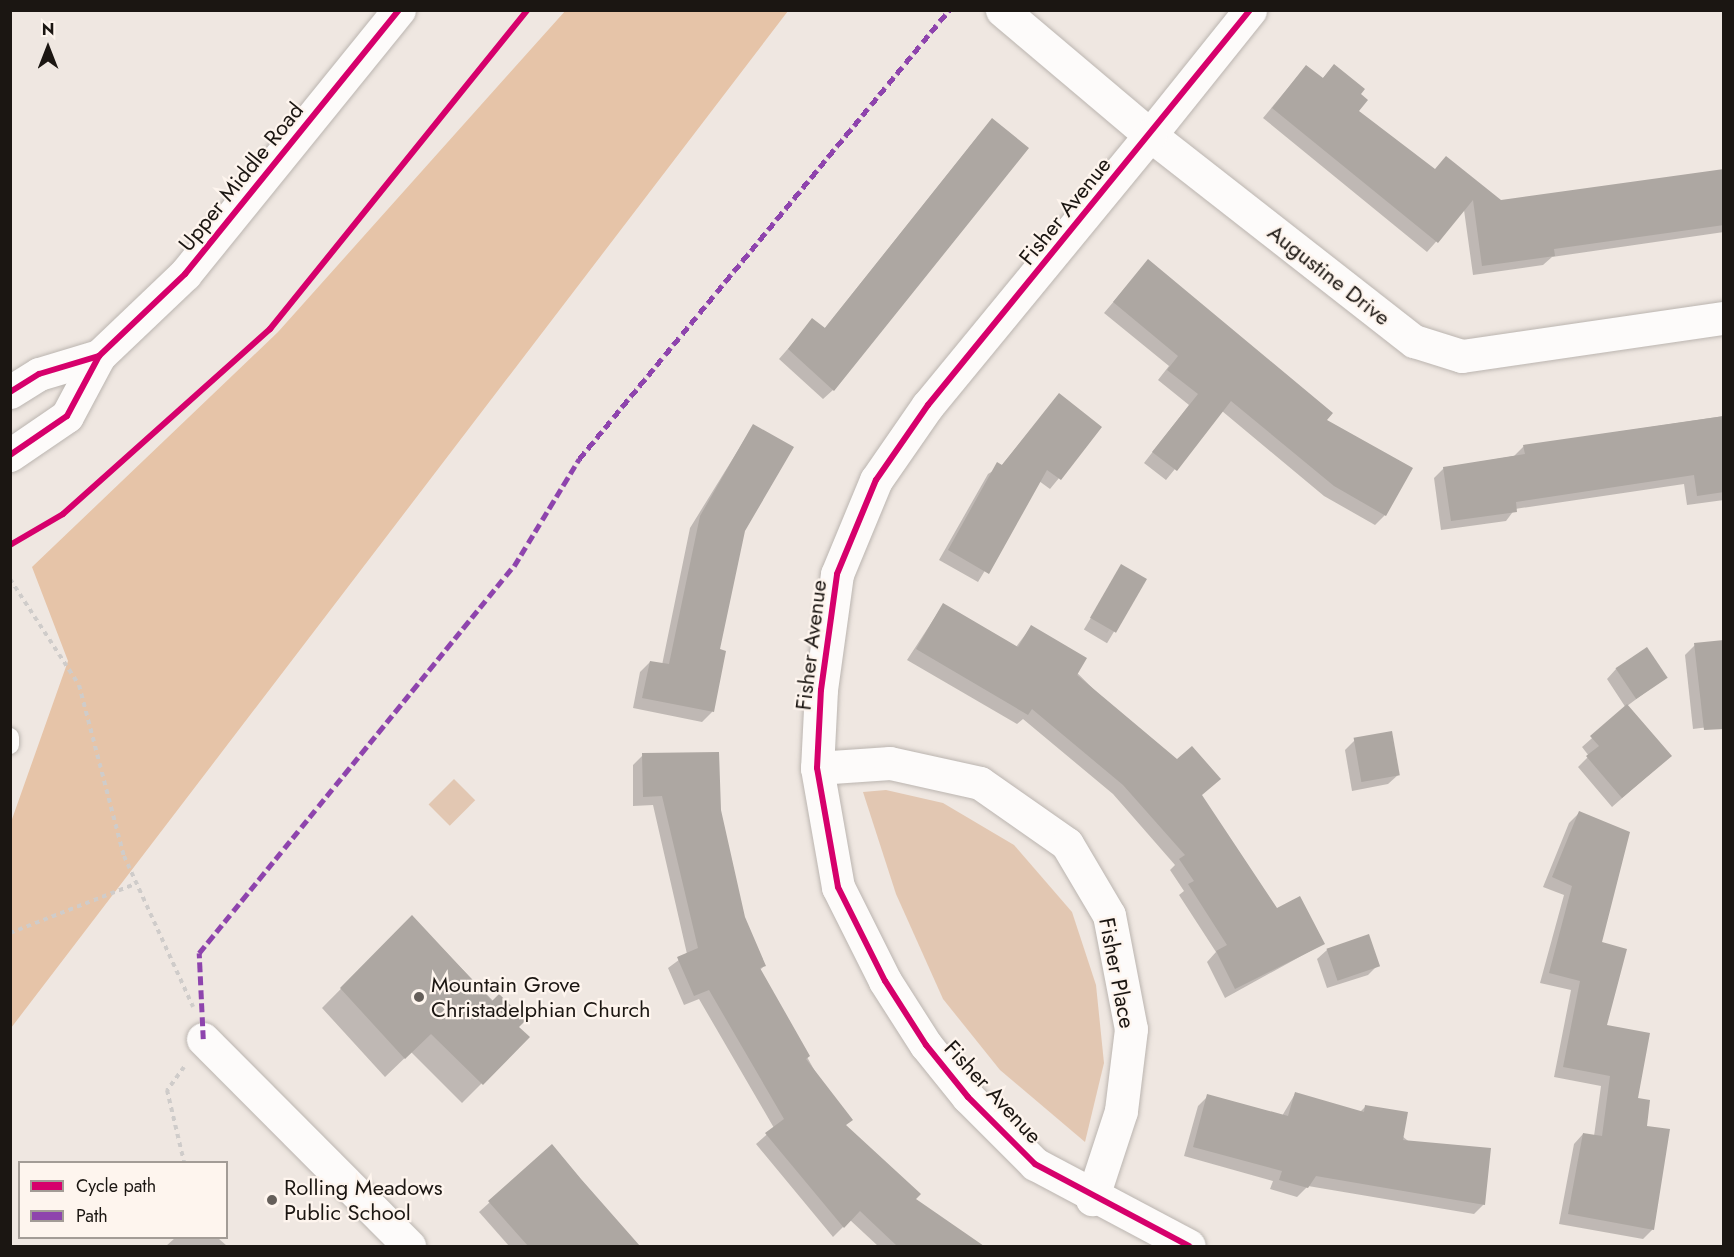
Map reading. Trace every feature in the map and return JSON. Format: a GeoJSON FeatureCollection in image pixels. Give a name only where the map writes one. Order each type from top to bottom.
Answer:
{"type":"FeatureCollection","features":[{"type":"Feature","properties":{"kind":"street","name":"Upper Middle Road"},"geometry":{"type":"LineString","coordinates":[[10,455],[67,416],[99,356],[185,274],[399,10]]}},
{"type":"Feature","properties":{"kind":"street","name":"Augustine Drive"},"geometry":{"type":"LineString","coordinates":[[1002,10],[1150,135],[1423,344],[1462,356],[1724,318]]}},
{"type":"Feature","properties":{"kind":"street","name":"Fisher Avenue"},"geometry":{"type":"LineString","coordinates":[[1189,1246],[1092,1199],[1035,1164],[968,1097],[885,981],[838,887],[817,768],[821,690],[837,574],[876,480],[928,405],[1250,10]]}},
{"type":"Feature","properties":{"kind":"street","name":"Upper Middle Road"},"geometry":{"type":"LineString","coordinates":[[10,392],[39,374],[99,356]]}},
{"type":"Feature","properties":{"kind":"street","name":"Fisher Place"},"geometry":{"type":"LineString","coordinates":[[817,768],[890,763],[981,783],[1067,844],[1109,915],[1131,1029],[1121,1111],[1092,1199]]}},
{"type":"Feature","properties":{"kind":"street"},"geometry":{"type":"LineString","coordinates":[[203,1039],[409,1246]]}},
{"type":"Feature","properties":{"kind":"lane"},"geometry":{"type":"LineString","coordinates":[[10,737],[10,745]]}},
{"type":"Feature","properties":{"kind":"path"},"geometry":{"type":"LineString","coordinates":[[10,579],[79,686],[135,884],[184,978],[203,1039],[168,1090],[184,1161]]}},
{"type":"Feature","properties":{"kind":"path"},"geometry":{"type":"LineString","coordinates":[[10,933],[135,884]]}},
{"type":"Feature","properties":{"kind":"shaded area"},"geometry":{"type":"Polygon","coordinates":[[[566,10],[788,11],[11,1028],[11,822],[68,661],[32,567],[278,332],[566,10]]]}},
{"type":"Feature","properties":{"kind":"shaded area"},"geometry":{"type":"Polygon","coordinates":[[[454,779],[475,800],[450,826],[429,804],[454,779]]]}},
{"type":"Feature","properties":{"kind":"shaded area"},"geometry":{"type":"Polygon","coordinates":[[[886,790],[943,803],[1014,845],[1072,912],[1096,985],[1104,1063],[1085,1142],[1000,1070],[943,999],[896,894],[863,792],[886,790]]]}},
{"type":"Feature","properties":{"kind":"building"},"geometry":{"type":"Polygon","coordinates":[[[1334,64],[1365,89],[1361,94],[1368,100],[1359,111],[1435,169],[1446,156],[1501,200],[1724,169],[1724,225],[1554,249],[1555,256],[1482,266],[1473,200],[1438,243],[1272,108],[1306,65],[1323,78],[1334,64]]]}},
{"type":"Feature","properties":{"kind":"building"},"geometry":{"type":"Polygon","coordinates":[[[992,118],[1029,148],[834,391],[788,349],[812,318],[825,328],[992,118]]]}},
{"type":"Feature","properties":{"kind":"building"},"geometry":{"type":"Polygon","coordinates":[[[1148,259],[1333,413],[1327,420],[1413,468],[1386,516],[1334,486],[1231,401],[1177,471],[1152,452],[1198,394],[1167,370],[1178,356],[1113,302],[1148,259]]]}},
{"type":"Feature","properties":{"kind":"building"},"geometry":{"type":"Polygon","coordinates":[[[1059,393],[1102,427],[1061,480],[1047,470],[989,574],[948,550],[997,462],[1002,465],[1059,393]]]}},
{"type":"Feature","properties":{"kind":"building"},"geometry":{"type":"Polygon","coordinates":[[[1724,416],[1724,492],[1697,496],[1694,475],[1516,502],[1517,512],[1451,521],[1443,467],[1525,454],[1523,445],[1724,416]]]}},
{"type":"Feature","properties":{"kind":"building"},"geometry":{"type":"Polygon","coordinates":[[[753,424],[794,447],[745,531],[720,649],[726,651],[714,712],[642,698],[650,661],[669,664],[700,516],[753,424]]]}},
{"type":"Feature","properties":{"kind":"building"},"geometry":{"type":"Polygon","coordinates":[[[1121,564],[1147,579],[1116,633],[1090,618],[1121,564]]]}},
{"type":"Feature","properties":{"kind":"building"},"geometry":{"type":"Polygon","coordinates":[[[943,603],[1018,647],[1031,625],[1087,658],[1077,675],[1177,759],[1192,746],[1221,779],[1202,795],[1277,908],[1300,896],[1325,944],[1235,989],[1216,951],[1227,945],[1188,884],[1194,881],[1179,859],[1185,855],[1123,785],[1032,709],[1028,715],[916,649],[943,603]]]}},
{"type":"Feature","properties":{"kind":"building"},"geometry":{"type":"Polygon","coordinates":[[[1724,640],[1724,729],[1704,730],[1694,643],[1724,640]]]}},
{"type":"Feature","properties":{"kind":"building"},"geometry":{"type":"Polygon","coordinates":[[[1647,647],[1668,678],[1636,699],[1615,668],[1647,647]]]}},
{"type":"Feature","properties":{"kind":"building"},"geometry":{"type":"Polygon","coordinates":[[[1627,704],[1672,756],[1622,798],[1586,756],[1599,746],[1590,736],[1627,704]]]}},
{"type":"Feature","properties":{"kind":"building"},"geometry":{"type":"Polygon","coordinates":[[[1392,731],[1400,775],[1361,782],[1354,738],[1392,731]]]}},
{"type":"Feature","properties":{"kind":"building"},"geometry":{"type":"Polygon","coordinates":[[[719,752],[721,810],[745,917],[766,966],[760,968],[810,1056],[806,1059],[853,1120],[846,1125],[921,1194],[916,1199],[984,1246],[897,1246],[860,1211],[844,1228],[765,1133],[784,1119],[709,990],[694,996],[677,957],[698,948],[662,796],[643,797],[642,753],[719,752]]]}},
{"type":"Feature","properties":{"kind":"building"},"geometry":{"type":"Polygon","coordinates":[[[1579,811],[1630,832],[1602,942],[1627,949],[1607,1025],[1650,1033],[1638,1098],[1650,1100],[1647,1126],[1670,1129],[1654,1230],[1568,1214],[1583,1133],[1602,1136],[1610,1076],[1563,1067],[1580,981],[1549,973],[1572,886],[1552,877],[1579,811]]]}},
{"type":"Feature","properties":{"kind":"building","name":"Mountain Grove Christadelphian Church"},"geometry":{"type":"Polygon","coordinates":[[[412,915],[492,1001],[499,994],[526,1020],[519,1027],[530,1037],[483,1085],[431,1034],[405,1059],[340,988],[412,915]]]}},
{"type":"Feature","properties":{"kind":"building"},"geometry":{"type":"Polygon","coordinates":[[[1369,934],[1380,966],[1338,981],[1326,949],[1369,934]]]}},
{"type":"Feature","properties":{"kind":"building"},"geometry":{"type":"Polygon","coordinates":[[[1295,1092],[1364,1112],[1365,1105],[1408,1112],[1403,1140],[1491,1148],[1485,1205],[1316,1176],[1308,1188],[1279,1180],[1282,1171],[1193,1147],[1207,1094],[1288,1116],[1295,1092]]]}},
{"type":"Feature","properties":{"kind":"building"},"geometry":{"type":"Polygon","coordinates":[[[552,1144],[640,1246],[528,1246],[488,1201],[552,1144]]]}},
{"type":"Feature","properties":{"kind":"marked path"},"geometry":{"type":"LineString","coordinates":[[203,1039],[199,953],[514,566],[579,459],[949,10]]}},
{"type":"Feature","properties":{"kind":"cycle path"},"geometry":{"type":"LineString","coordinates":[[10,455],[67,416],[99,356],[185,274],[399,10]]}},
{"type":"Feature","properties":{"kind":"cycle path"},"geometry":{"type":"LineString","coordinates":[[10,545],[63,514],[270,329],[527,10]]}},
{"type":"Feature","properties":{"kind":"cycle path"},"geometry":{"type":"LineString","coordinates":[[1189,1246],[1035,1164],[968,1097],[926,1045],[885,981],[838,887],[817,768],[821,690],[837,574],[876,480],[928,405],[1250,10]]}},
{"type":"Feature","properties":{"kind":"cycle path"},"geometry":{"type":"LineString","coordinates":[[10,392],[39,374],[99,356]]}},
{"type":"Feature","properties":{"kind":"place","name":"Mountain Grove Christadelphian Church"},"geometry":{"type":"Point","coordinates":[419,997]}},
{"type":"Feature","properties":{"kind":"place","name":"Rolling Meadows Public School"},"geometry":{"type":"Point","coordinates":[272,1200]}}]}
